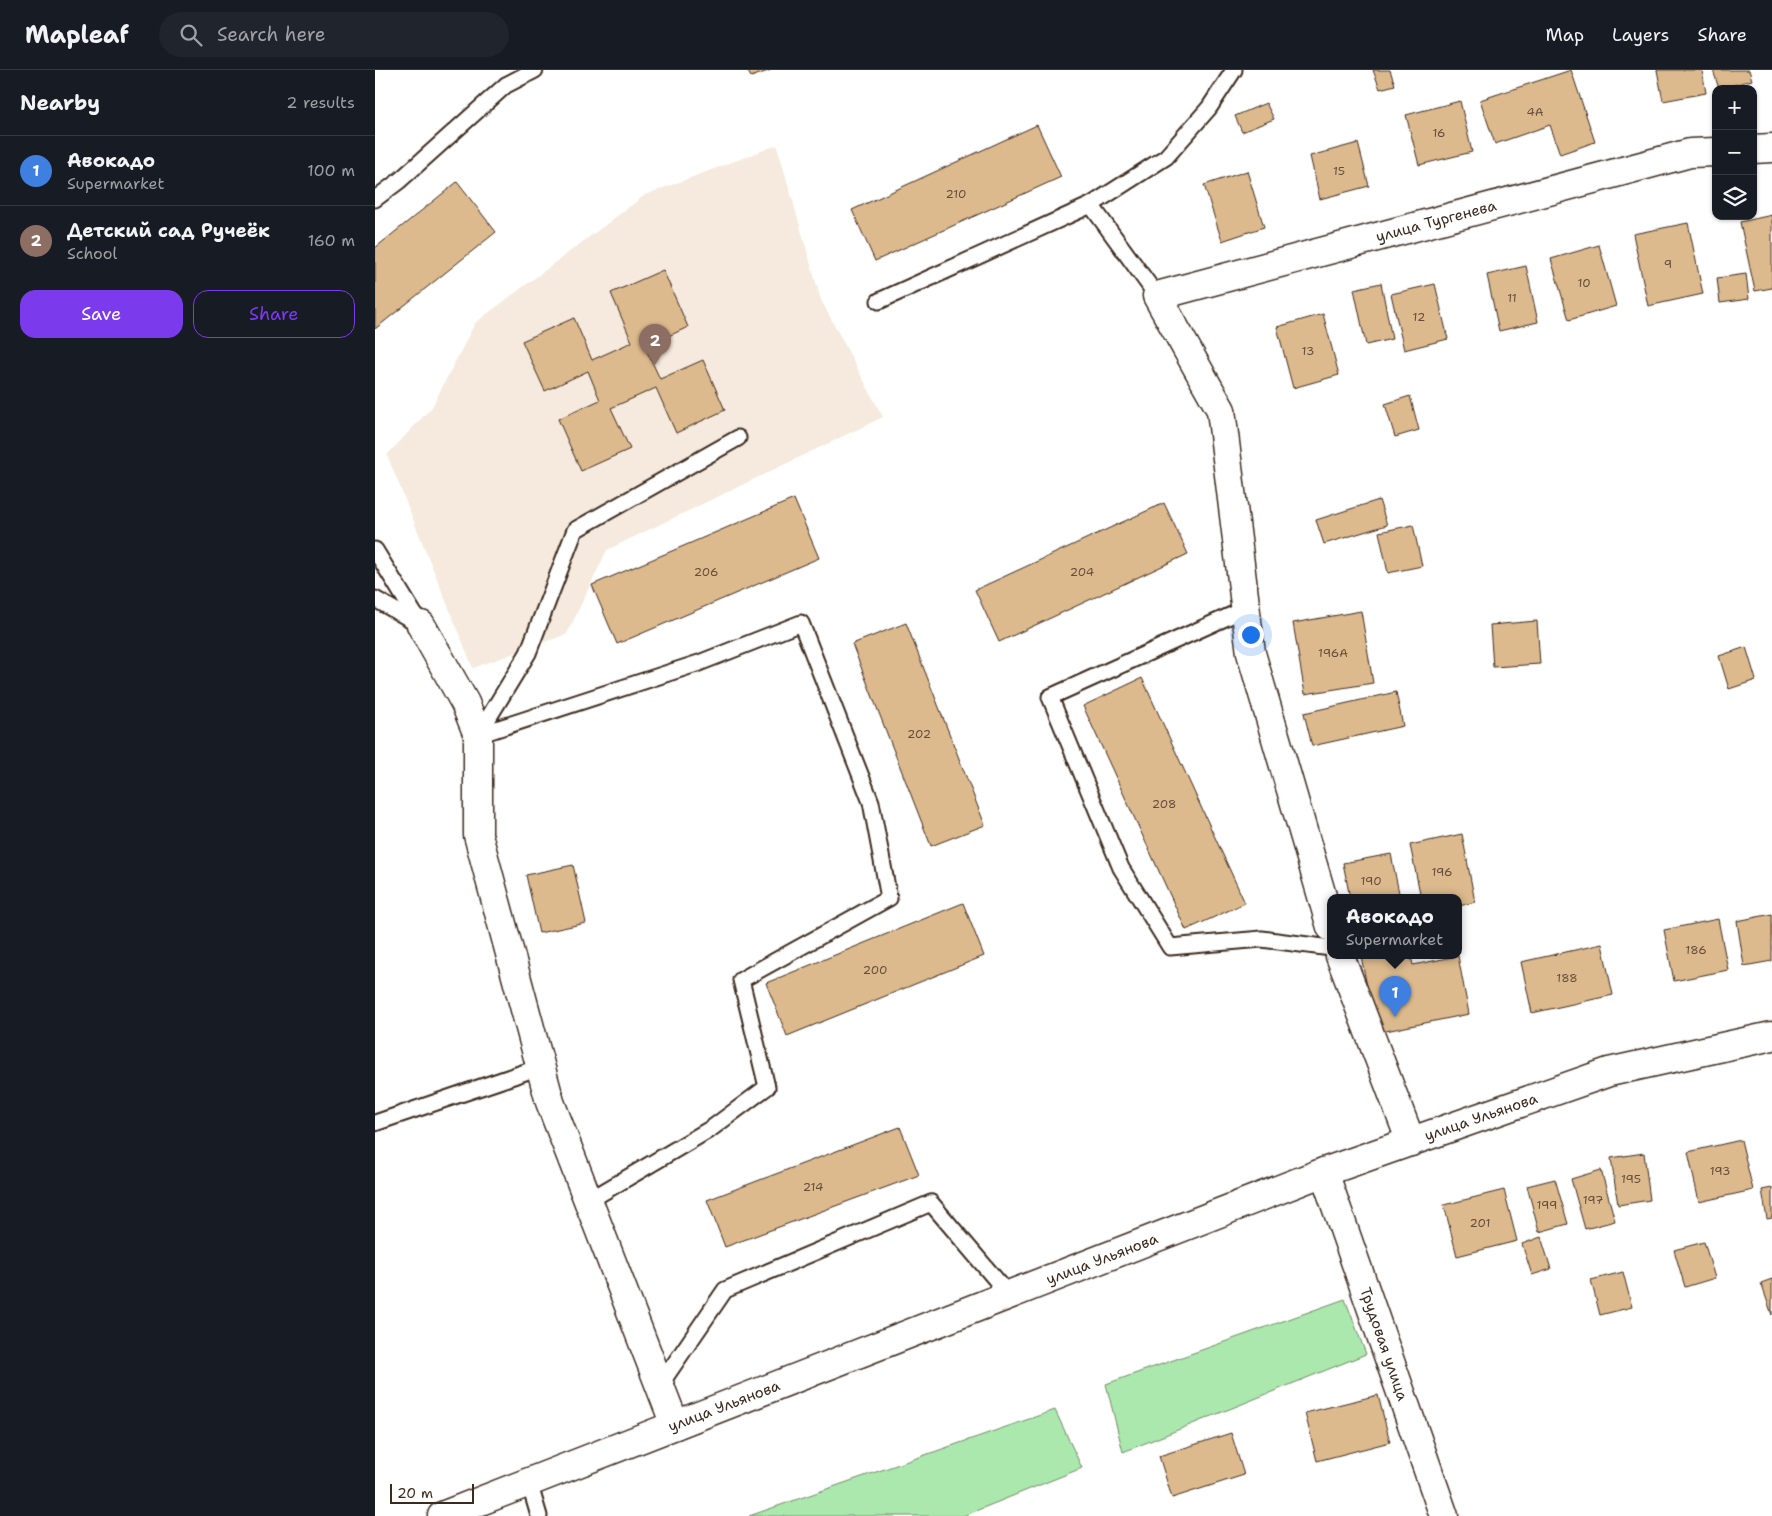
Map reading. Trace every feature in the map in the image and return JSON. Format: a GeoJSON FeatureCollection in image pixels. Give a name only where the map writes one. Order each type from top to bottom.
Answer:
{"type":"FeatureCollection","features":[{"type":"Feature","properties":{"kind":"street"},"geometry":{"type":"LineString","coordinates":[[1757,150],[1772,148]]}},
{"type":"Feature","properties":{"kind":"street","name":"улица Тургенева"},"geometry":{"type":"LineString","coordinates":[[1157,296],[1690,153],[1712,152]]}},
{"type":"Feature","properties":{"kind":"street"},"geometry":{"type":"LineString","coordinates":[[1157,296],[1221,410],[1251,653],[1327,913]]}},
{"type":"Feature","properties":{"kind":"street"},"geometry":{"type":"LineString","coordinates":[[421,624],[465,703],[478,735],[477,835],[550,1102],[675,1425]]}},
{"type":"Feature","properties":{"kind":"street"},"geometry":{"type":"LineString","coordinates":[[1341,959],[1411,1142]]}},
{"type":"Feature","properties":{"kind":"street","name":"улица Ульянова"},"geometry":{"type":"LineString","coordinates":[[442,1516],[1324,1172],[1609,1072],[1772,1036]]}},
{"type":"Feature","properties":{"kind":"street","name":"Трудовая улица"},"geometry":{"type":"LineString","coordinates":[[1324,1172],[1444,1516]]}},
{"type":"Feature","properties":{"kind":"lane"},"geometry":{"type":"LineString","coordinates":[[375,198],[399,181],[506,85],[535,70]]}},
{"type":"Feature","properties":{"kind":"lane"},"geometry":{"type":"LineString","coordinates":[[879,301],[1091,205],[1166,157],[1209,108],[1234,70]]}},
{"type":"Feature","properties":{"kind":"lane"},"geometry":{"type":"LineString","coordinates":[[1091,205],[1157,296]]}},
{"type":"Feature","properties":{"kind":"lane"},"geometry":{"type":"LineString","coordinates":[[478,735],[528,654],[575,530],[738,438]]}},
{"type":"Feature","properties":{"kind":"lane"},"geometry":{"type":"LineString","coordinates":[[375,550],[421,624]]}},
{"type":"Feature","properties":{"kind":"lane"},"geometry":{"type":"LineString","coordinates":[[375,599],[421,624]]}},
{"type":"Feature","properties":{"kind":"lane"},"geometry":{"type":"LineString","coordinates":[[1245,609],[1050,697],[1121,868],[1170,947],[1263,939],[1327,947]]}},
{"type":"Feature","properties":{"kind":"lane"},"geometry":{"type":"LineString","coordinates":[[478,735],[699,663],[801,623],[871,802],[889,898],[741,980],[767,1087],[712,1128],[588,1201]]}},
{"type":"Feature","properties":{"kind":"lane"},"geometry":{"type":"LineString","coordinates":[[375,1123],[540,1067]]}},
{"type":"Feature","properties":{"kind":"lane"},"geometry":{"type":"LineString","coordinates":[[660,1385],[725,1290],[931,1203],[1009,1295]]}},
{"type":"Feature","properties":{"kind":"lane"},"geometry":{"type":"LineString","coordinates":[[529,1482],[539,1516]]}},
{"type":"Feature","properties":{"kind":"shaded area"},"geometry":{"type":"Polygon","coordinates":[[[777,145],[821,300],[883,417],[607,550],[567,634],[473,668],[387,455],[432,407],[475,323],[645,195],[777,145]]]}},
{"type":"Feature","properties":{"kind":"green space"},"geometry":{"type":"Polygon","coordinates":[[[1345,1299],[1366,1354],[1123,1452],[1106,1384],[1345,1299]]]}},
{"type":"Feature","properties":{"kind":"green space"},"geometry":{"type":"Polygon","coordinates":[[[1055,1410],[1082,1468],[963,1516],[749,1516],[1055,1410]]]}},
{"type":"Feature","properties":{"kind":"building"},"geometry":{"type":"Polygon","coordinates":[[[747,70],[771,70],[751,77],[747,70]]]}},
{"type":"Feature","properties":{"kind":"building"},"geometry":{"type":"Polygon","coordinates":[[[1373,70],[1390,70],[1395,85],[1380,89],[1373,70]]]}},
{"type":"Feature","properties":{"kind":"building"},"geometry":{"type":"Polygon","coordinates":[[[1571,70],[1595,142],[1560,154],[1550,125],[1495,144],[1480,100],[1571,70]]]}},
{"type":"Feature","properties":{"kind":"building"},"geometry":{"type":"Polygon","coordinates":[[[1657,70],[1702,70],[1706,93],[1663,101],[1657,70]]]}},
{"type":"Feature","properties":{"kind":"building"},"geometry":{"type":"Polygon","coordinates":[[[1713,70],[1749,70],[1752,80],[1734,85],[1718,85],[1713,70]]]}},
{"type":"Feature","properties":{"kind":"building"},"geometry":{"type":"Polygon","coordinates":[[[1460,101],[1472,152],[1419,165],[1406,115],[1460,101]]]}},
{"type":"Feature","properties":{"kind":"building"},"geometry":{"type":"Polygon","coordinates":[[[1266,103],[1274,119],[1242,132],[1235,116],[1266,103]]]}},
{"type":"Feature","properties":{"kind":"building"},"geometry":{"type":"Polygon","coordinates":[[[1037,125],[1061,177],[875,261],[852,210],[1037,125]]]}},
{"type":"Feature","properties":{"kind":"building"},"geometry":{"type":"Polygon","coordinates":[[[1358,143],[1369,186],[1320,199],[1310,156],[1358,143]]]}},
{"type":"Feature","properties":{"kind":"building"},"geometry":{"type":"Polygon","coordinates":[[[1247,171],[1264,227],[1222,241],[1204,185],[1247,171]]]}},
{"type":"Feature","properties":{"kind":"building"},"geometry":{"type":"Polygon","coordinates":[[[457,182],[496,232],[375,329],[375,248],[457,182]]]}},
{"type":"Feature","properties":{"kind":"building"},"geometry":{"type":"Polygon","coordinates":[[[1772,215],[1772,288],[1755,291],[1740,222],[1757,220],[1757,218],[1772,215]]]}},
{"type":"Feature","properties":{"kind":"building"},"geometry":{"type":"Polygon","coordinates":[[[1688,223],[1703,294],[1648,306],[1633,234],[1688,223]]]}},
{"type":"Feature","properties":{"kind":"building"},"geometry":{"type":"Polygon","coordinates":[[[1599,245],[1616,306],[1569,320],[1551,259],[1599,245]]]}},
{"type":"Feature","properties":{"kind":"building"},"geometry":{"type":"Polygon","coordinates":[[[1526,266],[1538,322],[1499,331],[1487,275],[1526,266]]]}},
{"type":"Feature","properties":{"kind":"building"},"geometry":{"type":"Polygon","coordinates":[[[663,270],[688,327],[645,347],[660,379],[703,360],[725,410],[676,433],[656,388],[611,408],[630,449],[581,471],[558,419],[600,400],[588,371],[545,391],[522,341],[574,318],[592,360],[632,342],[611,293],[663,270]]]}},
{"type":"Feature","properties":{"kind":"building"},"geometry":{"type":"Polygon","coordinates":[[[1746,274],[1749,299],[1720,303],[1717,278],[1746,274]]]}},
{"type":"Feature","properties":{"kind":"building"},"geometry":{"type":"Polygon","coordinates":[[[1381,283],[1392,339],[1366,345],[1354,289],[1381,283]]]}},
{"type":"Feature","properties":{"kind":"building"},"geometry":{"type":"Polygon","coordinates":[[[1435,284],[1448,339],[1404,350],[1391,294],[1435,284]]]}},
{"type":"Feature","properties":{"kind":"building"},"geometry":{"type":"Polygon","coordinates":[[[1323,314],[1339,375],[1293,388],[1277,327],[1323,314]]]}},
{"type":"Feature","properties":{"kind":"building"},"geometry":{"type":"Polygon","coordinates":[[[1410,396],[1419,430],[1395,437],[1385,404],[1410,396]]]}},
{"type":"Feature","properties":{"kind":"building"},"geometry":{"type":"Polygon","coordinates":[[[794,499],[819,558],[617,644],[592,585],[794,499]]]}},
{"type":"Feature","properties":{"kind":"building"},"geometry":{"type":"Polygon","coordinates":[[[1379,500],[1387,525],[1324,544],[1316,520],[1379,500]]]}},
{"type":"Feature","properties":{"kind":"building"},"geometry":{"type":"Polygon","coordinates":[[[1164,503],[1188,554],[999,642],[975,590],[1164,503]]]}},
{"type":"Feature","properties":{"kind":"building"},"geometry":{"type":"Polygon","coordinates":[[[1413,525],[1422,566],[1388,573],[1379,532],[1413,525]]]}},
{"type":"Feature","properties":{"kind":"building"},"geometry":{"type":"Polygon","coordinates":[[[1361,611],[1373,683],[1305,694],[1293,623],[1361,611]]]}},
{"type":"Feature","properties":{"kind":"building"},"geometry":{"type":"Polygon","coordinates":[[[1537,621],[1540,664],[1493,667],[1490,625],[1537,621]]]}},
{"type":"Feature","properties":{"kind":"building"},"geometry":{"type":"Polygon","coordinates":[[[906,623],[985,825],[931,846],[852,644],[906,623]]]}},
{"type":"Feature","properties":{"kind":"building"},"geometry":{"type":"Polygon","coordinates":[[[1746,647],[1756,680],[1729,689],[1719,656],[1746,647]]]}},
{"type":"Feature","properties":{"kind":"building"},"geometry":{"type":"Polygon","coordinates":[[[1142,678],[1245,903],[1186,930],[1083,706],[1142,678]]]}},
{"type":"Feature","properties":{"kind":"building"},"geometry":{"type":"Polygon","coordinates":[[[1396,692],[1403,726],[1312,746],[1304,713],[1396,692]]]}},
{"type":"Feature","properties":{"kind":"building"},"geometry":{"type":"Polygon","coordinates":[[[1462,834],[1475,902],[1462,905],[1462,894],[1420,894],[1410,845],[1462,834]]]}},
{"type":"Feature","properties":{"kind":"building"},"geometry":{"type":"Polygon","coordinates":[[[1391,854],[1399,894],[1349,894],[1343,863],[1391,854]]]}},
{"type":"Feature","properties":{"kind":"building"},"geometry":{"type":"Polygon","coordinates":[[[573,865],[586,923],[539,933],[526,875],[573,865]]]}},
{"type":"Feature","properties":{"kind":"building"},"geometry":{"type":"Polygon","coordinates":[[[963,903],[984,956],[787,1036],[766,983],[963,903]]]}},
{"type":"Feature","properties":{"kind":"building"},"geometry":{"type":"Polygon","coordinates":[[[1772,914],[1772,961],[1744,966],[1737,921],[1772,914]]]}},
{"type":"Feature","properties":{"kind":"building"},"geometry":{"type":"Polygon","coordinates":[[[1718,919],[1728,970],[1674,981],[1664,930],[1718,919]]]}},
{"type":"Feature","properties":{"kind":"building"},"geometry":{"type":"Polygon","coordinates":[[[1602,944],[1613,995],[1532,1013],[1521,962],[1602,944]]]}},
{"type":"Feature","properties":{"kind":"building"},"geometry":{"type":"Polygon","coordinates":[[[1362,959],[1412,959],[1413,965],[1443,959],[1459,959],[1469,1014],[1376,1033],[1362,959]]]}},
{"type":"Feature","properties":{"kind":"building"},"geometry":{"type":"Polygon","coordinates":[[[900,1127],[919,1175],[725,1247],[707,1200],[900,1127]]]}},
{"type":"Feature","properties":{"kind":"building"},"geometry":{"type":"Polygon","coordinates":[[[1741,1140],[1753,1190],[1699,1202],[1688,1152],[1741,1140]]]}},
{"type":"Feature","properties":{"kind":"building"},"geometry":{"type":"Polygon","coordinates":[[[1644,1153],[1650,1200],[1618,1205],[1611,1158],[1644,1153]]]}},
{"type":"Feature","properties":{"kind":"building"},"geometry":{"type":"Polygon","coordinates":[[[1601,1170],[1615,1221],[1585,1229],[1571,1179],[1601,1170]]]}},
{"type":"Feature","properties":{"kind":"building"},"geometry":{"type":"Polygon","coordinates":[[[1555,1179],[1568,1224],[1539,1232],[1527,1186],[1555,1179]]]}},
{"type":"Feature","properties":{"kind":"building"},"geometry":{"type":"Polygon","coordinates":[[[1772,1188],[1772,1218],[1767,1219],[1762,1190],[1772,1188]]]}},
{"type":"Feature","properties":{"kind":"building"},"geometry":{"type":"Polygon","coordinates":[[[1504,1190],[1517,1241],[1457,1256],[1444,1205],[1504,1190]]]}},
{"type":"Feature","properties":{"kind":"building"},"geometry":{"type":"Polygon","coordinates":[[[1541,1237],[1551,1269],[1532,1275],[1522,1244],[1541,1237]]]}},
{"type":"Feature","properties":{"kind":"building"},"geometry":{"type":"Polygon","coordinates":[[[1704,1242],[1715,1278],[1685,1287],[1674,1250],[1704,1242]]]}},
{"type":"Feature","properties":{"kind":"building"},"geometry":{"type":"Polygon","coordinates":[[[1623,1272],[1632,1307],[1600,1315],[1591,1280],[1623,1272]]]}},
{"type":"Feature","properties":{"kind":"building"},"geometry":{"type":"Polygon","coordinates":[[[1772,1279],[1772,1315],[1761,1283],[1772,1279]]]}},
{"type":"Feature","properties":{"kind":"building"},"geometry":{"type":"Polygon","coordinates":[[[1378,1395],[1390,1442],[1317,1461],[1305,1413],[1378,1395]]]}},
{"type":"Feature","properties":{"kind":"building"},"geometry":{"type":"Polygon","coordinates":[[[1231,1433],[1244,1475],[1172,1498],[1159,1456],[1231,1433]]]}},
{"type":"Feature","properties":{"kind":"place","name":"Детский сад Ручеёк"},"geometry":{"type":"Point","coordinates":[655,365]}},
{"type":"Feature","properties":{"kind":"place","name":"Авокадо"},"geometry":{"type":"Point","coordinates":[1395,1017]}}]}
